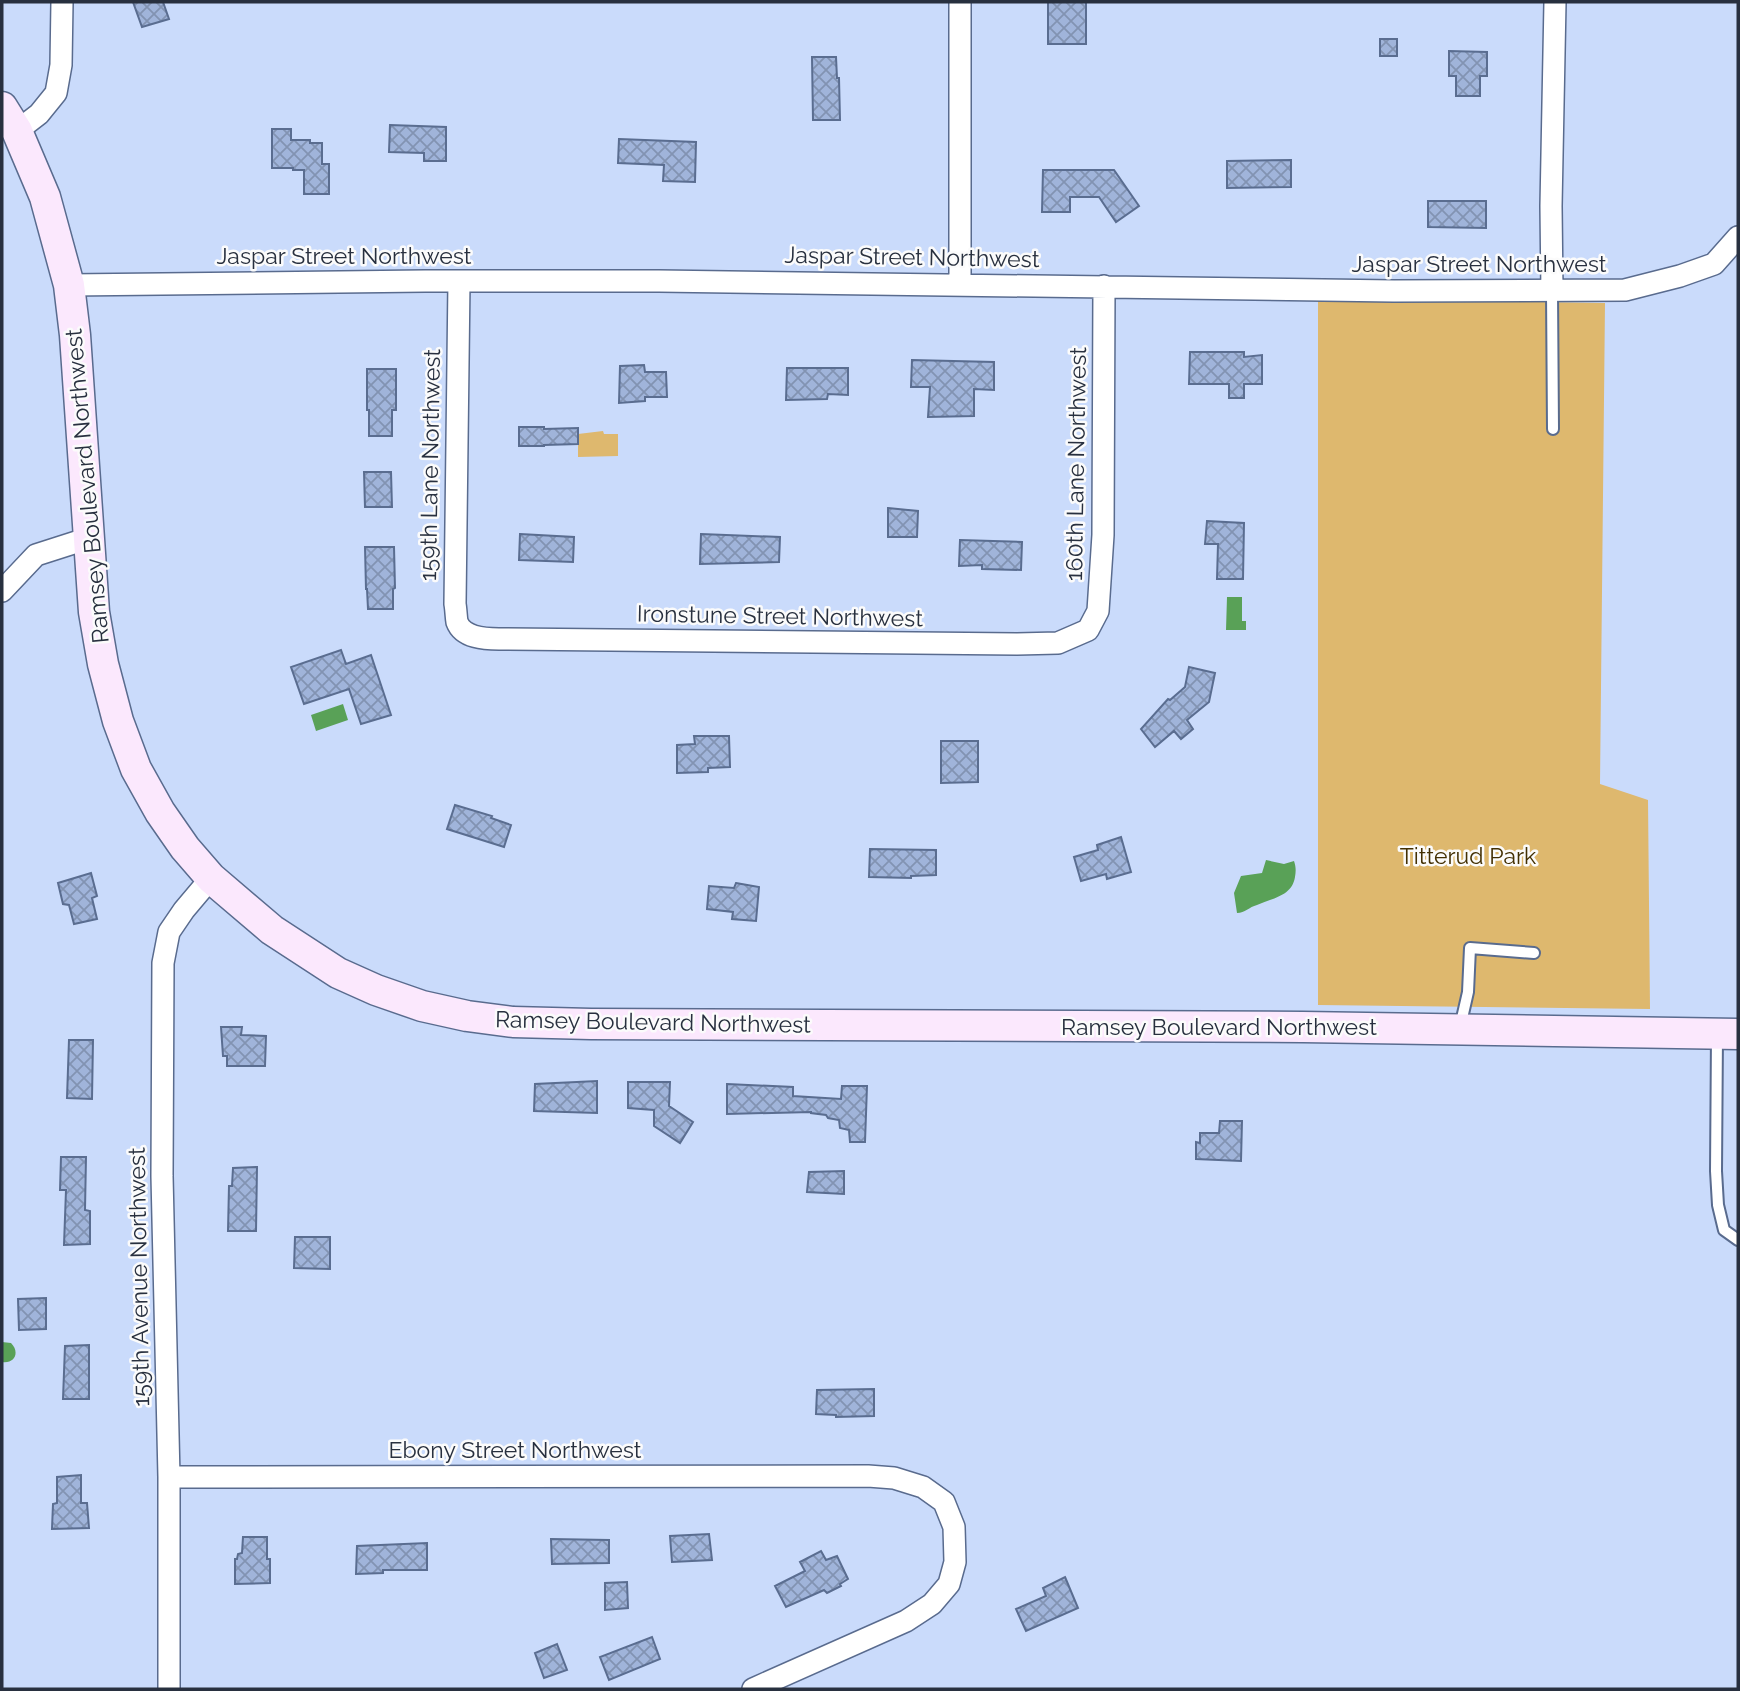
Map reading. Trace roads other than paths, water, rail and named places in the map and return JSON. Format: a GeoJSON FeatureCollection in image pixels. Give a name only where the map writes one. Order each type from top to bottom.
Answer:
{"type":"FeatureCollection","features":[{"type":"Feature","properties":{"kind":"street"},"geometry":{"type":"LineString","coordinates":[[9,119],[39,114],[55,93],[61,65],[62,2]]}},
{"type":"Feature","properties":{"kind":"street"},"geometry":{"type":"LineString","coordinates":[[960,2],[960,284]]}},
{"type":"Feature","properties":{"kind":"street"},"geometry":{"type":"LineString","coordinates":[[1552,292],[1555,2]]}},
{"type":"Feature","properties":{"kind":"street","name":"Ramsey Boulevard Northwest"},"geometry":{"type":"LineString","coordinates":[[9,119],[45,197],[69,285],[75,335],[94,612],[103,664],[118,721],[136,769],[160,812],[185,848],[211,878],[272,930],[338,973],[422,1006],[513,1022],[1276,1027],[1728,1034]]}},
{"type":"Feature","properties":{"kind":"street","name":"Jaspar Street Northwest"},"geometry":{"type":"LineString","coordinates":[[69,285],[659,281],[1552,292],[1625,290],[1714,264],[1738,237]]}},
{"type":"Feature","properties":{"kind":"street","name":"159th Lane Northwest"},"geometry":{"type":"LineString","coordinates":[[458,281],[455,604],[458,624],[467,633],[479,638]]}},
{"type":"Feature","properties":{"kind":"street","name":"160th Lane Northwest"},"geometry":{"type":"LineString","coordinates":[[1078,634],[1088,630],[1098,611],[1103,535],[1104,286]]}},
{"type":"Feature","properties":{"kind":"street"},"geometry":{"type":"LineString","coordinates":[[2,591],[36,555],[89,538]]}},
{"type":"Feature","properties":{"kind":"street","name":"Ironstune Street Northwest"},"geometry":{"type":"LineString","coordinates":[[479,638],[1017,645],[1058,643],[1078,634]]}},
{"type":"Feature","properties":{"kind":"street","name":"159th Avenue Northwest"},"geometry":{"type":"LineString","coordinates":[[169,1689],[169,1477],[162,1176],[163,963],[169,932],[211,878]]}},
{"type":"Feature","properties":{"kind":"street","name":"Ebony Street Northwest"},"geometry":{"type":"LineString","coordinates":[[169,1477],[860,1476],[894,1478],[923,1487],[944,1502],[954,1527],[955,1562],[949,1584],[932,1604],[906,1621],[753,1689]]}},
{"type":"Feature","properties":{"kind":"lane"},"geometry":{"type":"LineString","coordinates":[[1552,292],[1553,429]]}},
{"type":"Feature","properties":{"kind":"lane"},"geometry":{"type":"LineString","coordinates":[[1459,1030],[1468,992],[1470,948],[1534,953]]}},
{"type":"Feature","properties":{"kind":"lane"},"geometry":{"type":"LineString","coordinates":[[1728,1034],[1716,1171],[1718,1205],[1724,1230],[1738,1240]]}},
{"type":"Feature","properties":{"kind":"park label","name":"Titterud Park"},"geometry":{"type":"Point","coordinates":[1468,856]}}]}
